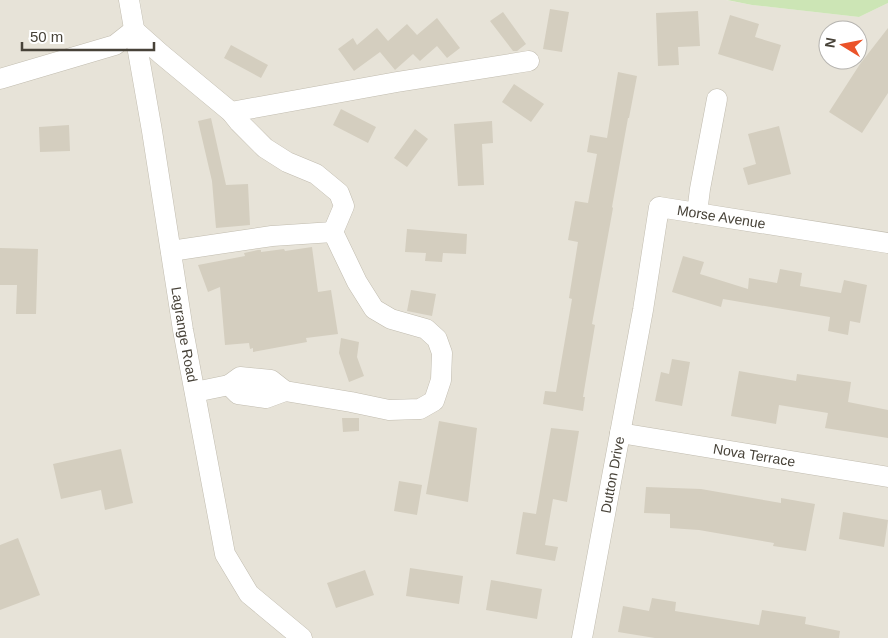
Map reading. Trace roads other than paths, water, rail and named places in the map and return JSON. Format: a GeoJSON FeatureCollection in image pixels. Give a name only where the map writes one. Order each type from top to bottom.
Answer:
{"type":"FeatureCollection","features":[{"type":"Feature","properties":{"kind":"street","name":"Lagrange Road"},"geometry":{"type":"LineString","coordinates":[[130,0],[183,330],[224,554],[249,594],[302,638]]}},
{"type":"Feature","properties":{"kind":"street"},"geometry":{"type":"LineString","coordinates":[[0,79],[115,45],[134,30],[231,112],[265,148],[287,162],[316,174],[340,193],[344,206],[333,232],[357,282],[374,309],[391,319],[426,329],[437,340],[442,353],[441,380],[434,401],[420,409],[389,410],[285,391],[266,398],[238,394],[229,385],[195,392]]}},
{"type":"Feature","properties":{"kind":"street"},"geometry":{"type":"LineString","coordinates":[[231,112],[397,82],[530,61]]}},
{"type":"Feature","properties":{"kind":"street"},"geometry":{"type":"LineString","coordinates":[[697,213],[717,99]]}},
{"type":"Feature","properties":{"kind":"street","name":"Morse Avenue"},"geometry":{"type":"LineString","coordinates":[[643,310],[659,207],[888,243]]}},
{"type":"Feature","properties":{"kind":"street"},"geometry":{"type":"LineString","coordinates":[[171,251],[272,236],[333,232]]}},
{"type":"Feature","properties":{"kind":"street","name":"Dutton Drive"},"geometry":{"type":"LineString","coordinates":[[582,638],[643,310]]}},
{"type":"Feature","properties":{"kind":"street","name":"Nova Terrace"},"geometry":{"type":"LineString","coordinates":[[620,433],[888,477]]}}]}
